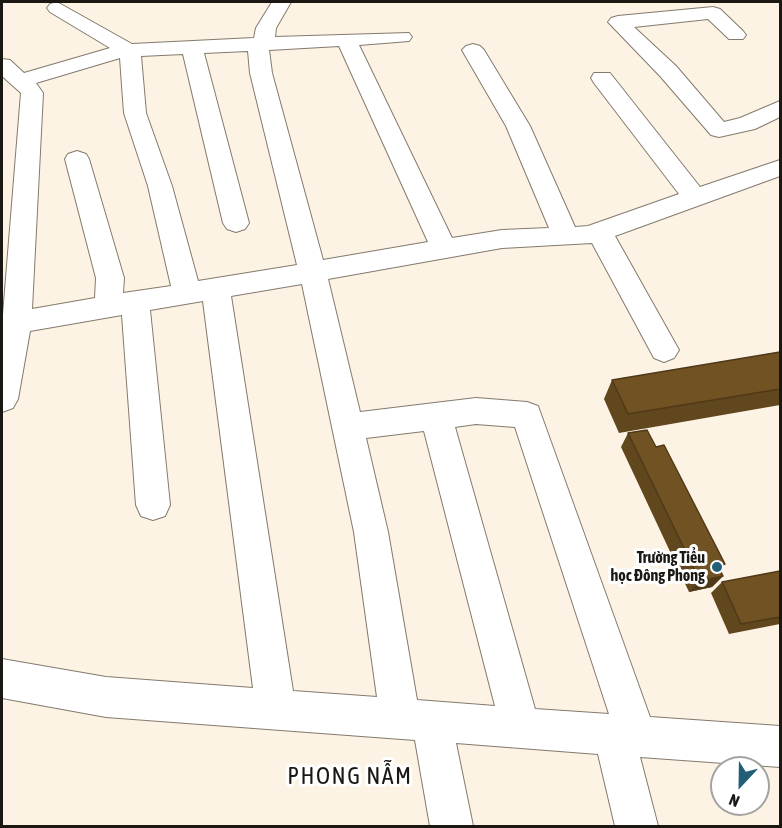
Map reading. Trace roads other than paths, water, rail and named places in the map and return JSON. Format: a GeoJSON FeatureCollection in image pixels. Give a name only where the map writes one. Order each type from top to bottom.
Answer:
{"type":"FeatureCollection","features":[{"type":"Feature","properties":{"kind":"street"},"geometry":{"type":"LineString","coordinates":[[281,2],[266,28],[261,44],[261,73],[313,272],[416,721],[451,826]]}},
{"type":"Feature","properties":{"kind":"street"},"geometry":{"type":"LineString","coordinates":[[57,8],[129,50]]}},
{"type":"Feature","properties":{"kind":"street"},"geometry":{"type":"LineString","coordinates":[[736,34],[713,14],[618,22],[668,71],[719,130],[747,124],[780,108]]}},
{"type":"Feature","properties":{"kind":"street"},"geometry":{"type":"LineString","coordinates":[[15,82],[82,61],[129,50],[402,37]]}},
{"type":"Feature","properties":{"kind":"street"},"geometry":{"type":"LineString","coordinates":[[346,39],[444,249]]}},
{"type":"Feature","properties":{"kind":"street"},"geometry":{"type":"LineString","coordinates":[[192,47],[236,223]]}},
{"type":"Feature","properties":{"kind":"street"},"geometry":{"type":"LineString","coordinates":[[129,50],[135,113],[160,186],[201,291],[224,335],[276,710]]}},
{"type":"Feature","properties":{"kind":"street"},"geometry":{"type":"LineString","coordinates":[[473,50],[518,126],[566,236]]}},
{"type":"Feature","properties":{"kind":"street"},"geometry":{"type":"LineString","coordinates":[[2,65],[15,82],[32,93],[16,322],[2,399]]}},
{"type":"Feature","properties":{"kind":"street"},"geometry":{"type":"LineString","coordinates":[[602,78],[695,198]]}},
{"type":"Feature","properties":{"kind":"street"},"geometry":{"type":"LineString","coordinates":[[77,159],[110,278],[122,304],[153,506]]}},
{"type":"Feature","properties":{"kind":"street"},"geometry":{"type":"LineString","coordinates":[[16,322],[502,239],[566,236],[599,231],[780,168]]}},
{"type":"Feature","properties":{"kind":"street"},"geometry":{"type":"LineString","coordinates":[[599,231],[664,350]]}},
{"type":"Feature","properties":{"kind":"street"},"geometry":{"type":"LineString","coordinates":[[348,427],[484,411],[526,415],[626,736],[636,826]]}},
{"type":"Feature","properties":{"kind":"street"},"geometry":{"type":"LineString","coordinates":[[436,416],[521,729]]}},
{"type":"Feature","properties":{"kind":"street"},"geometry":{"type":"LineString","coordinates":[[2,679],[106,697],[780,747]]}},
{"type":"Feature","properties":{"kind":"place","name":"Trường Tiểu học Đông Phong"},"geometry":{"type":"Point","coordinates":[717,567]}},
{"type":"Feature","properties":{"kind":"district","name":"PHONG NẪM"},"geometry":{"type":"Point","coordinates":[350,776]}}]}
